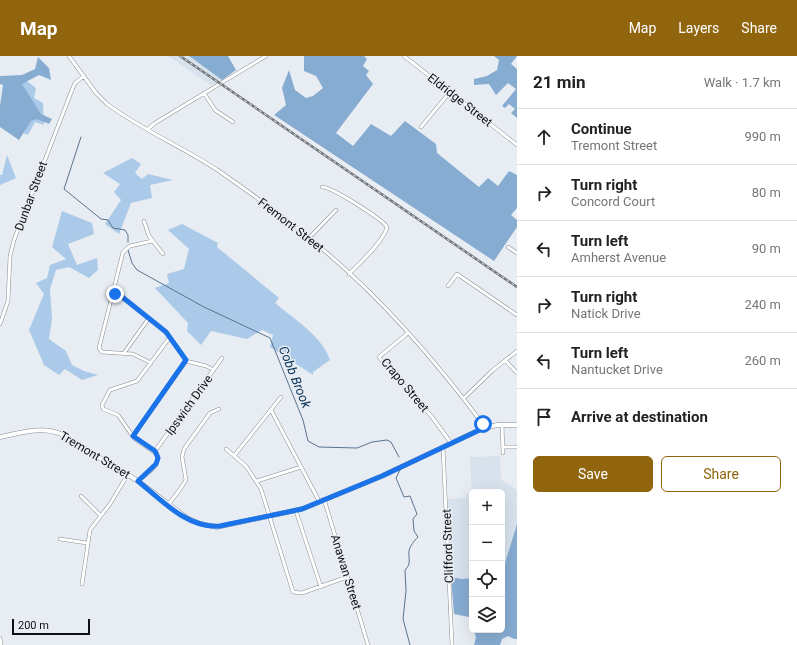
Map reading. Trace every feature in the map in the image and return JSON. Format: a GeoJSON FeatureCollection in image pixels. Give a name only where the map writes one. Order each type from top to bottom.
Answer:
{"type":"FeatureCollection","features":[{"type":"Feature","properties":{"kind":"main road","name":"Tremont Street"},"geometry":{"type":"LineString","coordinates":[[0,437],[31,431],[54,431],[71,439],[128,474],[189,520],[212,526],[226,526],[296,511],[379,478],[486,427],[502,424],[517,425]]}},
{"type":"Feature","properties":{"kind":"street","name":"Fremont Street"},"geometry":{"type":"LineString","coordinates":[[69,56],[104,101],[217,170],[274,210],[309,238],[349,274],[408,333],[464,398],[486,427]]}},
{"type":"Feature","properties":{"kind":"street"},"geometry":{"type":"LineString","coordinates":[[148,129],[153,124],[266,56]]}},
{"type":"Feature","properties":{"kind":"street","name":"Eldridge Street"},"geometry":{"type":"LineString","coordinates":[[404,56],[516,143]]}},
{"type":"Feature","properties":{"kind":"street","name":"Dunbar Street"},"geometry":{"type":"LineString","coordinates":[[0,324],[8,299],[12,246],[73,88],[77,81],[84,76]]}},
{"type":"Feature","properties":{"kind":"street"},"geometry":{"type":"LineString","coordinates":[[421,127],[450,92]]}},
{"type":"Feature","properties":{"kind":"street"},"geometry":{"type":"LineString","coordinates":[[204,93],[215,110],[233,122]]}},
{"type":"Feature","properties":{"kind":"street"},"geometry":{"type":"LineString","coordinates":[[322,187],[329,188],[342,195],[381,220],[387,227],[385,233],[369,253],[349,274]]}},
{"type":"Feature","properties":{"kind":"street"},"geometry":{"type":"LineString","coordinates":[[309,238],[336,210]]}},
{"type":"Feature","properties":{"kind":"street"},"geometry":{"type":"LineString","coordinates":[[144,221],[152,240],[163,254]]}},
{"type":"Feature","properties":{"kind":"street"},"geometry":{"type":"LineString","coordinates":[[151,363],[136,355],[102,352],[99,348],[124,250],[130,246],[152,240]]}},
{"type":"Feature","properties":{"kind":"street"},"geometry":{"type":"LineString","coordinates":[[508,246],[517,253]]}},
{"type":"Feature","properties":{"kind":"street"},"geometry":{"type":"LineString","coordinates":[[448,286],[457,274],[517,315]]}},
{"type":"Feature","properties":{"kind":"street"},"geometry":{"type":"LineString","coordinates":[[113,293],[121,296],[170,337],[186,360],[214,370]]}},
{"type":"Feature","properties":{"kind":"street"},"geometry":{"type":"LineString","coordinates":[[124,353],[149,318]]}},
{"type":"Feature","properties":{"kind":"street","name":"Crapo Street"},"geometry":{"type":"LineString","coordinates":[[408,333],[379,357],[429,413],[451,443]]}},
{"type":"Feature","properties":{"kind":"street"},"geometry":{"type":"LineString","coordinates":[[138,481],[157,463],[158,456],[155,451],[133,436],[119,417],[103,409],[102,405],[109,391],[136,382],[170,337]]}},
{"type":"Feature","properties":{"kind":"street"},"geometry":{"type":"LineString","coordinates":[[464,398],[505,360],[517,351]]}},
{"type":"Feature","properties":{"kind":"street","name":"Ipswich Drive"},"geometry":{"type":"LineString","coordinates":[[155,451],[222,358]]}},
{"type":"Feature","properties":{"kind":"street"},"geometry":{"type":"LineString","coordinates":[[133,436],[186,360]]}},
{"type":"Feature","properties":{"kind":"street"},"geometry":{"type":"LineString","coordinates":[[505,360],[517,372]]}},
{"type":"Feature","properties":{"kind":"street"},"geometry":{"type":"LineString","coordinates":[[234,456],[281,398]]}},
{"type":"Feature","properties":{"kind":"street"},"geometry":{"type":"LineString","coordinates":[[168,505],[182,488],[186,480],[182,457],[184,449],[210,413],[219,409]]}},
{"type":"Feature","properties":{"kind":"street","name":"Anawan Street"},"geometry":{"type":"LineString","coordinates":[[271,410],[301,467],[321,500],[368,645]]}},
{"type":"Feature","properties":{"kind":"street"},"geometry":{"type":"LineString","coordinates":[[502,424],[503,453]]}},
{"type":"Feature","properties":{"kind":"street","name":"Clifford Street"},"geometry":{"type":"LineString","coordinates":[[443,447],[452,645]]}},
{"type":"Feature","properties":{"kind":"street"},"geometry":{"type":"LineString","coordinates":[[503,447],[517,447]]}},
{"type":"Feature","properties":{"kind":"street"},"geometry":{"type":"LineString","coordinates":[[226,449],[244,464],[257,481],[264,496],[294,593],[299,594],[347,578]]}},
{"type":"Feature","properties":{"kind":"street"},"geometry":{"type":"LineString","coordinates":[[257,481],[301,467]]}},
{"type":"Feature","properties":{"kind":"street"},"geometry":{"type":"LineString","coordinates":[[82,584],[90,530],[128,474]]}},
{"type":"Feature","properties":{"kind":"street"},"geometry":{"type":"LineString","coordinates":[[81,496],[100,515]]}},
{"type":"Feature","properties":{"kind":"street"},"geometry":{"type":"LineString","coordinates":[[296,511],[320,587]]}},
{"type":"Feature","properties":{"kind":"street"},"geometry":{"type":"LineString","coordinates":[[60,539],[87,543]]}},
{"type":"Feature","properties":{"kind":"street"},"geometry":{"type":"LineString","coordinates":[[0,638],[1,645]]}},
{"type":"Feature","properties":{"kind":"shaded area"},"geometry":{"type":"Polygon","coordinates":[[[168,56],[188,56],[222,80],[212,86],[168,56]]]}},
{"type":"Feature","properties":{"kind":"shaded area"},"geometry":{"type":"Polygon","coordinates":[[[189,56],[228,56],[236,70],[222,80],[189,56]]]}},
{"type":"Feature","properties":{"kind":"shaded area"},"geometry":{"type":"Polygon","coordinates":[[[304,56],[364,56],[367,59],[363,66],[369,71],[366,75],[373,84],[336,133],[353,146],[371,124],[391,136],[405,121],[436,144],[437,153],[479,187],[488,178],[498,186],[509,171],[517,175],[517,208],[511,215],[517,220],[517,227],[494,261],[274,115],[286,105],[282,88],[289,70],[295,90],[306,98],[313,96],[323,88],[316,76],[304,71],[304,56]]]}},
{"type":"Feature","properties":{"kind":"shaded area"},"geometry":{"type":"Polygon","coordinates":[[[494,56],[517,56],[511,64],[517,69],[517,118],[511,113],[515,109],[509,104],[505,108],[502,106],[516,89],[508,83],[496,95],[489,84],[474,85],[474,79],[487,76],[497,70],[499,60],[494,56]]]}},
{"type":"Feature","properties":{"kind":"shaded area"},"geometry":{"type":"Polygon","coordinates":[[[38,57],[49,68],[51,80],[39,75],[22,84],[41,114],[52,119],[49,124],[37,119],[31,121],[19,140],[0,127],[0,106],[3,85],[0,84],[0,76],[22,75],[35,69],[38,57]]]}},
{"type":"Feature","properties":{"kind":"shaded area"},"geometry":{"type":"Polygon","coordinates":[[[23,78],[36,88],[34,98],[43,103],[44,125],[35,122],[28,135],[0,123],[23,78]]]}},
{"type":"Feature","properties":{"kind":"shaded area"},"geometry":{"type":"Polygon","coordinates":[[[7,155],[16,178],[0,185],[0,175],[2,175],[7,155]]]}},
{"type":"Feature","properties":{"kind":"shaded area"},"geometry":{"type":"Polygon","coordinates":[[[132,158],[141,164],[135,173],[142,179],[148,174],[173,180],[150,185],[152,198],[131,203],[119,234],[105,224],[121,200],[114,192],[120,184],[103,173],[132,158]]]}},
{"type":"Feature","properties":{"kind":"shaded area"},"geometry":{"type":"Polygon","coordinates":[[[62,211],[92,223],[94,234],[68,244],[77,265],[97,258],[98,270],[89,278],[69,267],[56,270],[50,289],[52,319],[49,339],[66,351],[72,365],[84,371],[98,375],[82,380],[65,369],[59,375],[44,365],[29,330],[44,294],[36,283],[47,278],[50,265],[66,259],[52,247],[62,211]]]}},
{"type":"Feature","properties":{"kind":"shaded area"},"geometry":{"type":"Polygon","coordinates":[[[182,224],[218,243],[217,247],[279,298],[275,303],[307,328],[321,343],[330,360],[313,372],[313,375],[270,347],[273,335],[262,330],[247,339],[211,331],[201,345],[187,331],[188,323],[155,288],[169,283],[167,274],[184,269],[189,249],[168,230],[182,224]]]}},
{"type":"Feature","properties":{"kind":"shaded area"},"geometry":{"type":"Polygon","coordinates":[[[500,456],[501,479],[517,490],[517,524],[512,547],[505,565],[505,489],[472,489],[470,457],[500,456]]]}},
{"type":"Feature","properties":{"kind":"shaded area"},"geometry":{"type":"Polygon","coordinates":[[[466,494],[469,494],[469,580],[451,577],[448,499],[466,498],[466,494]]]}},
{"type":"Feature","properties":{"kind":"shaded area"},"geometry":{"type":"Polygon","coordinates":[[[517,524],[517,639],[508,636],[502,639],[500,645],[474,645],[476,637],[475,633],[505,633],[505,563],[517,524]]]}},
{"type":"Feature","properties":{"kind":"shaded area"},"geometry":{"type":"Polygon","coordinates":[[[451,577],[462,579],[469,578],[469,617],[454,614],[451,577]]]}},
{"type":"Feature","properties":{"kind":"waterway","name":"Cobb Brook"},"geometry":{"type":"LineString","coordinates":[[81,137],[64,189],[101,219],[108,220],[113,228],[125,230],[128,235],[128,242]]}},
{"type":"Feature","properties":{"kind":"waterway","name":"Cobb Brook"},"geometry":{"type":"LineString","coordinates":[[128,250],[132,263],[137,270],[204,307],[270,338],[303,420],[308,441],[319,447],[357,448],[372,442],[387,440],[391,442],[399,457]]}},
{"type":"Feature","properties":{"kind":"waterway","name":"Cobb Brook"},"geometry":{"type":"LineString","coordinates":[[400,470],[396,478],[404,497],[410,496],[417,514],[413,519],[414,531],[418,537],[410,549],[409,563],[405,570],[406,591],[403,619],[410,645]]}},
{"type":"Feature","properties":{"kind":"railway"},"geometry":{"type":"LineString","coordinates":[[180,56],[517,287]]}},
{"type":"Feature","properties":{"kind":"route"},"geometry":{"type":"LineString","coordinates":[[115,294],[121,296],[166,332],[186,360],[133,436],[155,451],[158,458],[156,464],[138,481],[168,505],[195,522],[214,527],[231,525],[296,511],[382,476],[486,427],[483,424]]}}]}
